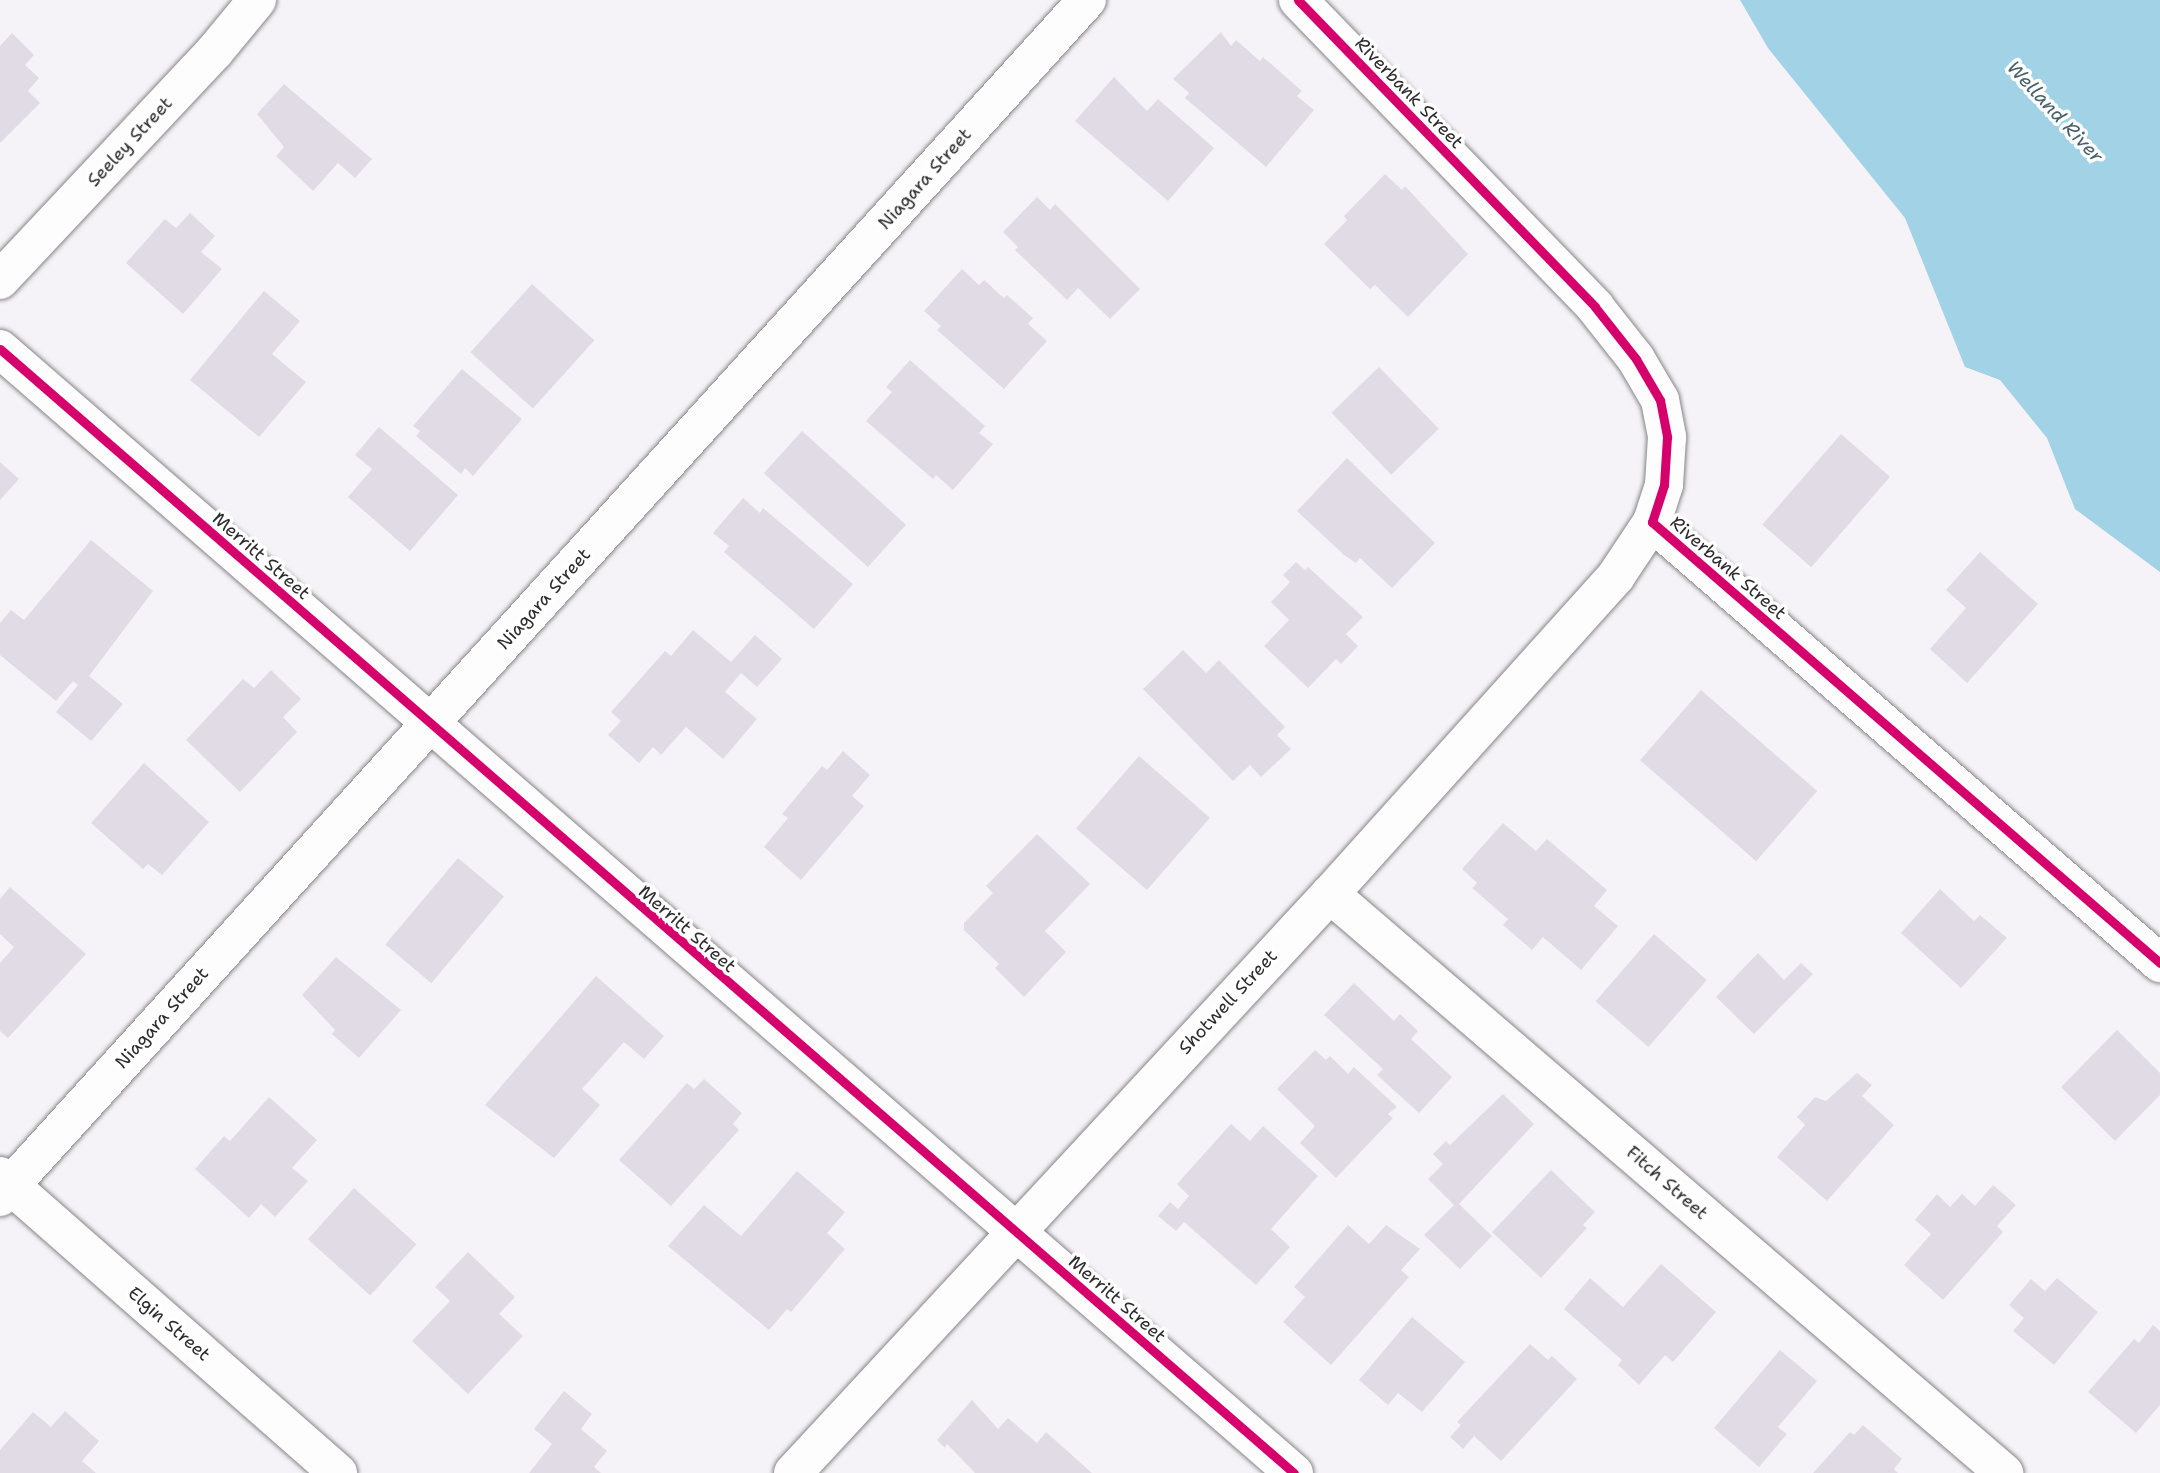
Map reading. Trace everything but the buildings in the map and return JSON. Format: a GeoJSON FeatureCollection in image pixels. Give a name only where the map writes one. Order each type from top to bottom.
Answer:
{"type":"FeatureCollection","features":[{"type":"Feature","properties":{"kind":"street","name":"Seeley Street"},"geometry":{"type":"LineString","coordinates":[[0,280],[215,51],[257,0]]}},
{"type":"Feature","properties":{"kind":"street","name":"Niagara Street"},"geometry":{"type":"LineString","coordinates":[[3,1186],[430,725],[1087,0]]}},
{"type":"Feature","properties":{"kind":"street","name":"Riverbank Street"},"geometry":{"type":"LineString","coordinates":[[1298,0],[1595,307],[1636,359],[1660,400],[1667,437],[1664,485],[1652,522],[2160,963]]}},
{"type":"Feature","properties":{"kind":"street","name":"Merritt Street"},"geometry":{"type":"LineString","coordinates":[[0,349],[1294,1473]]}},
{"type":"Feature","properties":{"kind":"street","name":"Shotwell Street"},"geometry":{"type":"LineString","coordinates":[[793,1473],[1013,1231],[1330,894],[1616,576],[1652,522]]}},
{"type":"Feature","properties":{"kind":"street","name":"Fitch Street"},"geometry":{"type":"LineString","coordinates":[[1330,894],[2004,1473]]}},
{"type":"Feature","properties":{"kind":"street","name":"Elgin Street"},"geometry":{"type":"LineString","coordinates":[[3,1186],[338,1473]]}},
{"type":"Feature","properties":{"kind":"water","name":"Welland River"},"geometry":{"type":"Polygon","coordinates":[[[1740,0],[2160,0],[2160,572],[2075,509],[2047,438],[2000,380],[1965,367],[1905,218],[1768,48],[1740,0]]]}},
{"type":"Feature","properties":{"kind":"cycle path"},"geometry":{"type":"LineString","coordinates":[[1298,0],[1595,307],[1636,359],[1660,400],[1667,437],[1664,485],[1652,522],[2160,963]]}},
{"type":"Feature","properties":{"kind":"cycle path"},"geometry":{"type":"LineString","coordinates":[[0,349],[1294,1473]]}}]}
